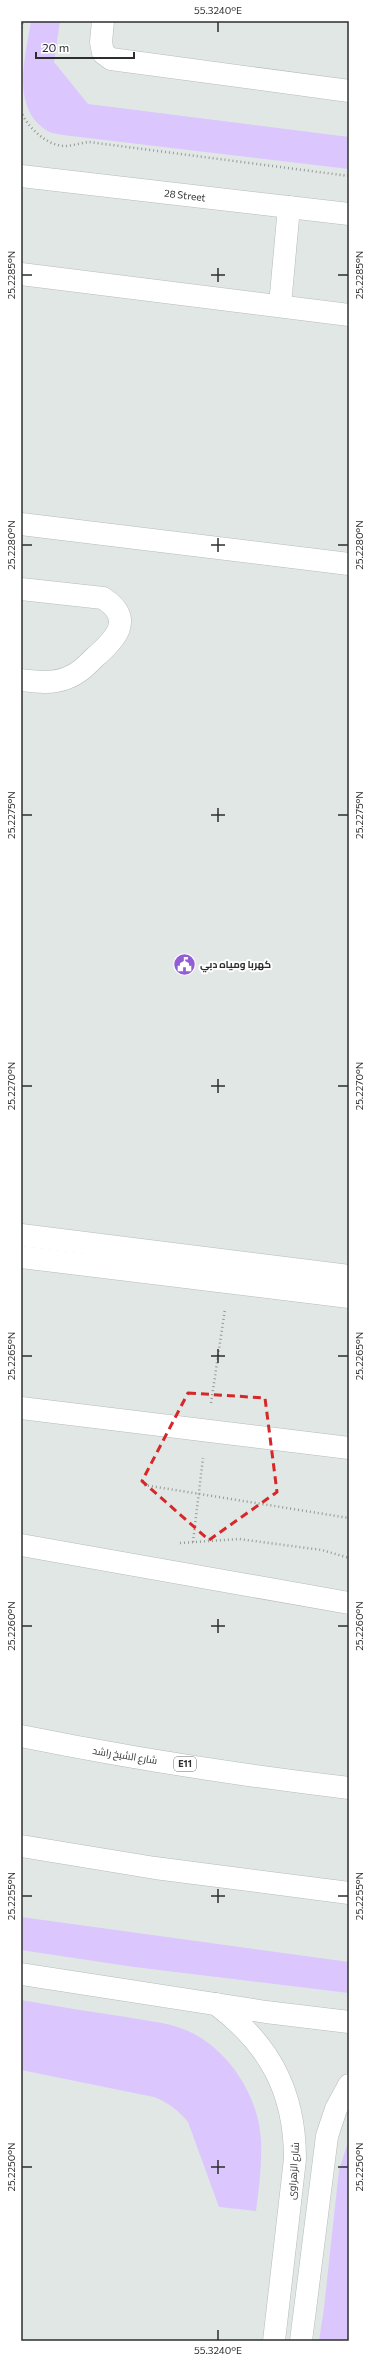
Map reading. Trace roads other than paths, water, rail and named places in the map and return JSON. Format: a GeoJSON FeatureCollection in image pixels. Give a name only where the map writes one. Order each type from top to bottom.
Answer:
{"type":"FeatureCollection","features":[{"type":"Feature","properties":{"kind":"main road"},"geometry":{"type":"LineString","coordinates":[[104,21],[101,48],[102,53],[111,59],[349,91]]}},
{"type":"Feature","properties":{"kind":"main road","name":"28 Street"},"geometry":{"type":"LineString","coordinates":[[21,176],[349,214]]}},
{"type":"Feature","properties":{"kind":"main road"},"geometry":{"type":"LineString","coordinates":[[280,305],[289,207]]}},
{"type":"Feature","properties":{"kind":"main road"},"geometry":{"type":"LineString","coordinates":[[21,274],[280,305],[349,315]]}},
{"type":"Feature","properties":{"kind":"main road"},"geometry":{"type":"LineString","coordinates":[[21,524],[349,564]]}},
{"type":"Feature","properties":{"kind":"main road"},"geometry":{"type":"LineString","coordinates":[[21,589],[102,598],[113,605],[120,617],[120,630],[113,641],[78,673],[68,678],[46,682],[21,680]]}},
{"type":"Feature","properties":{"kind":"main road"},"geometry":{"type":"LineString","coordinates":[[21,1235],[349,1276]]}},
{"type":"Feature","properties":{"kind":"main road"},"geometry":{"type":"LineString","coordinates":[[21,1257],[349,1297]]}},
{"type":"Feature","properties":{"kind":"main road"},"geometry":{"type":"LineString","coordinates":[[21,1408],[349,1448]]}},
{"type":"Feature","properties":{"kind":"main road"},"geometry":{"type":"LineString","coordinates":[[21,1545],[349,1603]]}},
{"type":"Feature","properties":{"kind":"main road","name":"شارع الشيخ راشد"},"geometry":{"type":"LineString","coordinates":[[21,1736],[79,1748],[264,1777],[349,1788]]}},
{"type":"Feature","properties":{"kind":"main road"},"geometry":{"type":"LineString","coordinates":[[21,1846],[155,1868],[349,1893]]}},
{"type":"Feature","properties":{"kind":"main road"},"geometry":{"type":"LineString","coordinates":[[21,1974],[216,2004],[349,2022]]}},
{"type":"Feature","properties":{"kind":"main road","name":"شارع الزهراوى"},"geometry":{"type":"LineString","coordinates":[[216,2004],[250,2033],[264,2051],[276,2070],[292,2113],[295,2136],[295,2158],[274,2341]]}},
{"type":"Feature","properties":{"kind":"main road"},"geometry":{"type":"LineString","coordinates":[[301,2341],[327,2136],[336,2109],[349,2084]]}},
{"type":"Feature","properties":{"kind":"place","name":"كهربا ومياه دبي"},"geometry":{"type":"Point","coordinates":[185,964]}}]}
